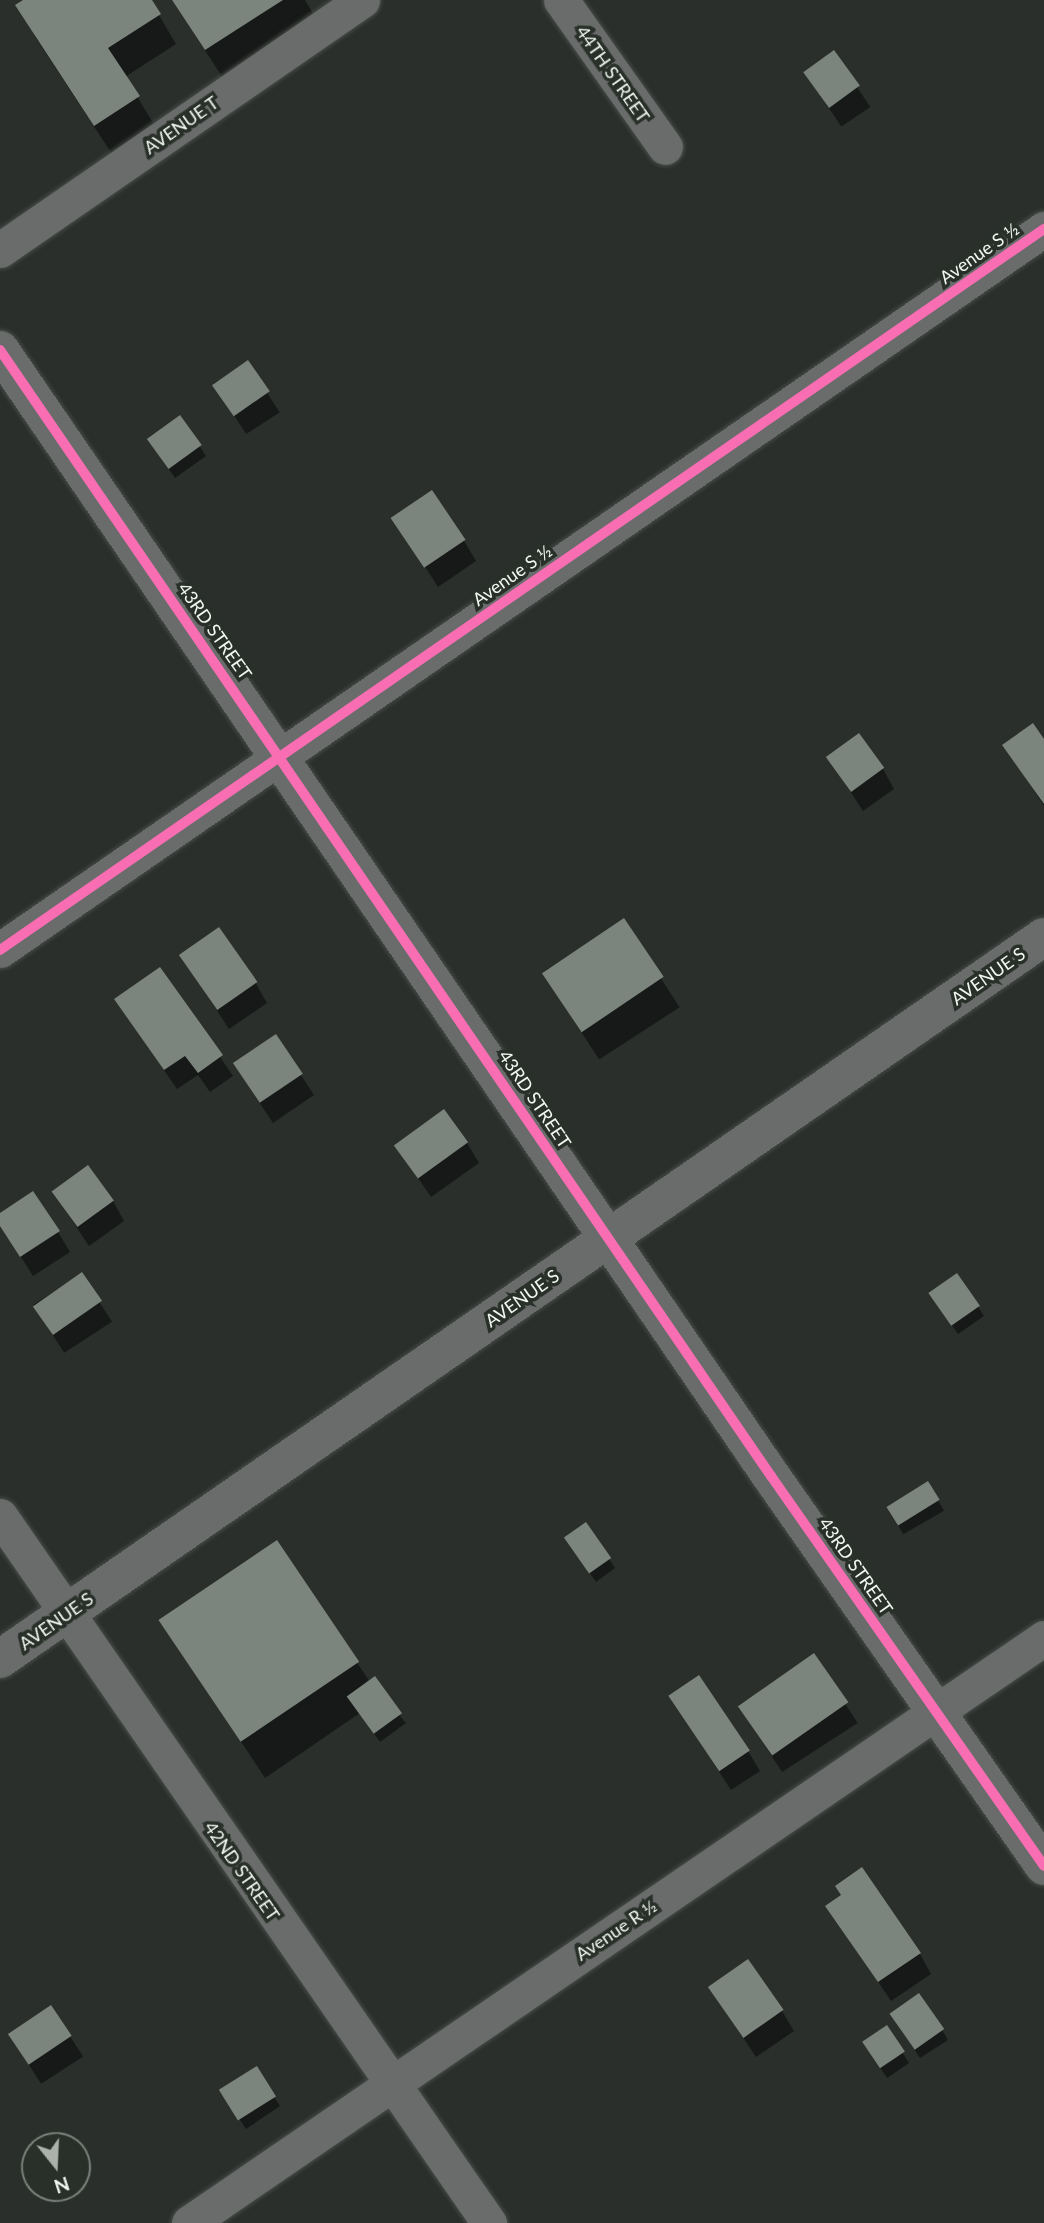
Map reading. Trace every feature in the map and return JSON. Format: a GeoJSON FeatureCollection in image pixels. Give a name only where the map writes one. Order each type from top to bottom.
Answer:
{"type":"FeatureCollection","features":[{"type":"Feature","properties":{"kind":"street","name":"AVENUE T"},"geometry":{"type":"LineString","coordinates":[[0,250],[362,0]]}},
{"type":"Feature","properties":{"kind":"street","name":"44TH STREET"},"geometry":{"type":"LineString","coordinates":[[562,0],[666,147]]}},
{"type":"Feature","properties":{"kind":"street","name":"Avenue S ½"},"geometry":{"type":"LineString","coordinates":[[0,950],[1044,229]]}},
{"type":"Feature","properties":{"kind":"street","name":"43RD STREET"},"geometry":{"type":"LineString","coordinates":[[0,351],[608,1238],[1044,1866]]}},
{"type":"Feature","properties":{"kind":"street","name":"AVENUE S"},"geometry":{"type":"LineString","coordinates":[[0,1659],[1044,937]]}},
{"type":"Feature","properties":{"kind":"street","name":"42ND STREET"},"geometry":{"type":"LineString","coordinates":[[0,1516],[489,2223]]}},
{"type":"Feature","properties":{"kind":"street","name":"Avenue R ½"},"geometry":{"type":"LineString","coordinates":[[189,2223],[1044,1638]]}},
{"type":"Feature","properties":{"kind":"building"},"geometry":{"type":"Polygon","coordinates":[[[23,0],[152,0],[161,14],[108,48],[140,96],[94,126],[15,5],[23,0]]]}},
{"type":"Feature","properties":{"kind":"building"},"geometry":{"type":"Polygon","coordinates":[[[172,0],[283,0],[205,50],[172,0]]]}},
{"type":"Feature","properties":{"kind":"building"},"geometry":{"type":"Polygon","coordinates":[[[834,50],[860,86],[829,108],[803,72],[834,50]]]}},
{"type":"Feature","properties":{"kind":"building"},"geometry":{"type":"Polygon","coordinates":[[[248,360],[270,391],[234,416],[212,385],[248,360]]]}},
{"type":"Feature","properties":{"kind":"building"},"geometry":{"type":"Polygon","coordinates":[[[180,415],[202,445],[169,469],[147,439],[180,415]]]}},
{"type":"Feature","properties":{"kind":"building"},"geometry":{"type":"Polygon","coordinates":[[[432,490],[466,540],[424,568],[391,518],[432,490]]]}},
{"type":"Feature","properties":{"kind":"building"},"geometry":{"type":"Polygon","coordinates":[[[1033,723],[1044,739],[1044,804],[1002,745],[1033,723]]]}},
{"type":"Feature","properties":{"kind":"building"},"geometry":{"type":"Polygon","coordinates":[[[859,733],[884,768],[851,792],[826,757],[859,733]]]}},
{"type":"Feature","properties":{"kind":"building"},"geometry":{"type":"Polygon","coordinates":[[[624,918],[664,977],[582,1032],[542,973],[624,918]]]}},
{"type":"Feature","properties":{"kind":"building"},"geometry":{"type":"Polygon","coordinates":[[[219,927],[257,982],[217,1010],[179,955],[219,927]]]}},
{"type":"Feature","properties":{"kind":"building"},"geometry":{"type":"Polygon","coordinates":[[[160,967],[223,1055],[198,1073],[185,1056],[164,1070],[114,999],[160,967]]]}},
{"type":"Feature","properties":{"kind":"building"},"geometry":{"type":"Polygon","coordinates":[[[276,1034],[303,1074],[260,1103],[233,1063],[276,1034]]]}},
{"type":"Feature","properties":{"kind":"building"},"geometry":{"type":"Polygon","coordinates":[[[444,1109],[468,1142],[418,1179],[394,1145],[444,1109]]]}},
{"type":"Feature","properties":{"kind":"building"},"geometry":{"type":"Polygon","coordinates":[[[88,1165],[114,1201],[77,1227],[52,1191],[88,1165]]]}},
{"type":"Feature","properties":{"kind":"building"},"geometry":{"type":"Polygon","coordinates":[[[33,1191],[60,1231],[20,1257],[0,1226],[0,1213],[33,1191]]]}},
{"type":"Feature","properties":{"kind":"building"},"geometry":{"type":"Polygon","coordinates":[[[82,1272],[102,1301],[53,1335],[33,1306],[82,1272]]]}},
{"type":"Feature","properties":{"kind":"building"},"geometry":{"type":"Polygon","coordinates":[[[957,1273],[980,1306],[951,1326],[928,1293],[957,1273]]]}},
{"type":"Feature","properties":{"kind":"building"},"geometry":{"type":"Polygon","coordinates":[[[928,1481],[940,1500],[898,1526],[886,1507],[928,1481]]]}},
{"type":"Feature","properties":{"kind":"building"},"geometry":{"type":"Polygon","coordinates":[[[586,1522],[611,1558],[589,1574],[564,1537],[586,1522]]]}},
{"type":"Feature","properties":{"kind":"building"},"geometry":{"type":"Polygon","coordinates":[[[277,1540],[359,1662],[241,1742],[158,1620],[277,1540]]]}},
{"type":"Feature","properties":{"kind":"building"},"geometry":{"type":"Polygon","coordinates":[[[814,1653],[848,1702],[772,1755],[738,1706],[814,1653]]]}},
{"type":"Feature","properties":{"kind":"building"},"geometry":{"type":"Polygon","coordinates":[[[699,1675],[750,1750],[719,1771],[668,1696],[699,1675]]]}},
{"type":"Feature","properties":{"kind":"building"},"geometry":{"type":"Polygon","coordinates":[[[375,1676],[402,1713],[374,1734],[347,1697],[375,1676]]]}},
{"type":"Feature","properties":{"kind":"building"},"geometry":{"type":"Polygon","coordinates":[[[862,1867],[921,1953],[878,1982],[825,1906],[841,1895],[835,1886],[862,1867]]]}},
{"type":"Feature","properties":{"kind":"building"},"geometry":{"type":"Polygon","coordinates":[[[748,1959],[784,2010],[743,2038],[708,1987],[748,1959]]]}},
{"type":"Feature","properties":{"kind":"building"},"geometry":{"type":"Polygon","coordinates":[[[919,1993],[944,2029],[915,2050],[890,2014],[919,1993]]]}},
{"type":"Feature","properties":{"kind":"building"},"geometry":{"type":"Polygon","coordinates":[[[51,2005],[72,2036],[29,2065],[8,2034],[51,2005]]]}},
{"type":"Feature","properties":{"kind":"building"},"geometry":{"type":"Polygon","coordinates":[[[887,2025],[905,2052],[880,2068],[862,2042],[887,2025]]]}},
{"type":"Feature","properties":{"kind":"building"},"geometry":{"type":"Polygon","coordinates":[[[257,2066],[276,2097],[238,2120],[219,2090],[257,2066]]]}},
{"type":"Feature","properties":{"kind":"cycle path"},"geometry":{"type":"LineString","coordinates":[[0,950],[1044,229]]}},
{"type":"Feature","properties":{"kind":"cycle path"},"geometry":{"type":"LineString","coordinates":[[0,350],[771,1476],[1044,1866]]}}]}
